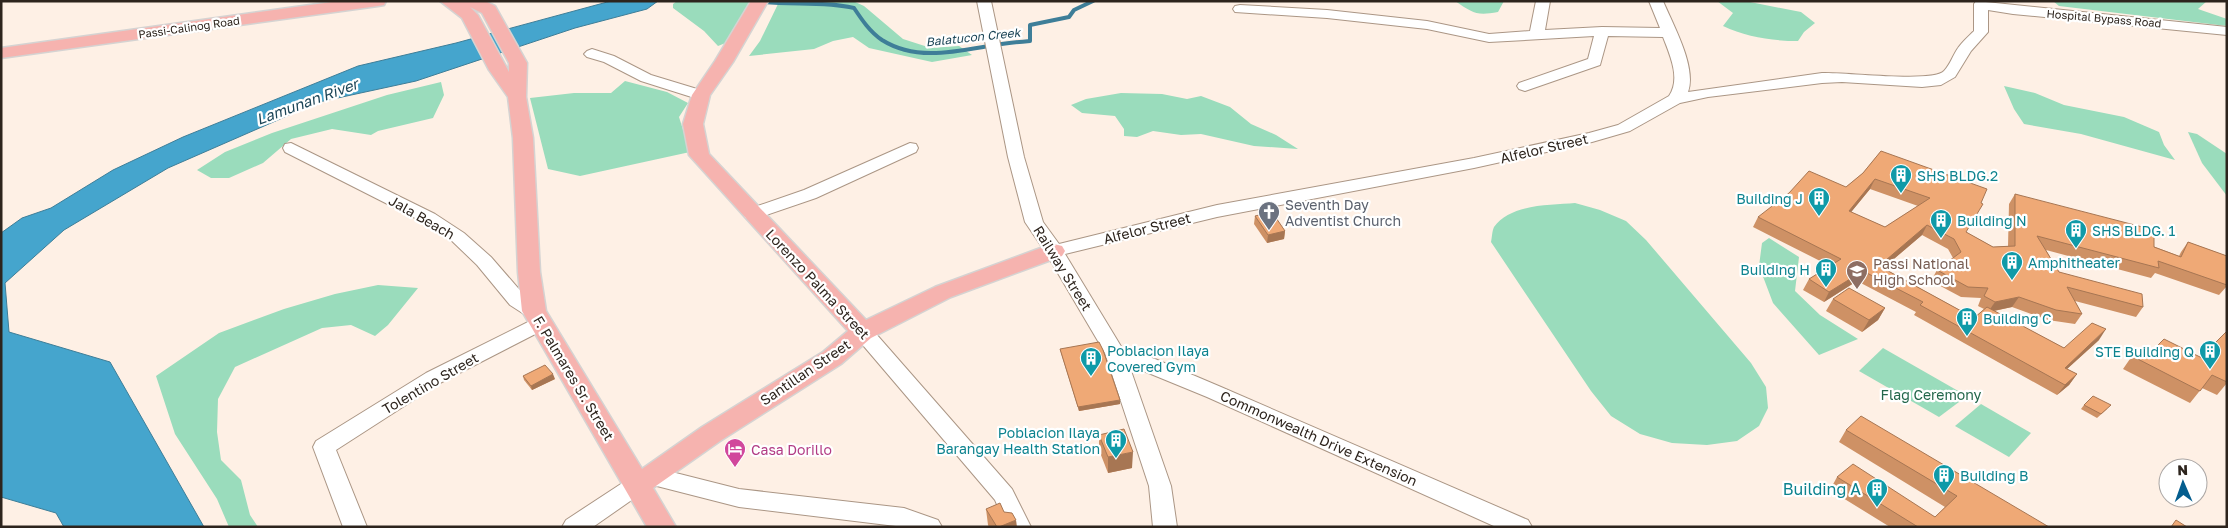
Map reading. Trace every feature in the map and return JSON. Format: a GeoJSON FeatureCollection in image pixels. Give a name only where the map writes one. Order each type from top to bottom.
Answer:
{"type":"FeatureCollection","features":[{"type":"Feature","properties":{"kind":"main road","name":"Passi-Calinog Road"},"geometry":{"type":"LineString","coordinates":[[1,53],[378,1]]}},
{"type":"Feature","properties":{"kind":"main road","name":"F. Palmares Sr. Street"},"geometry":{"type":"LineString","coordinates":[[448,1],[462,9],[473,23],[492,60],[517,97]]}},
{"type":"Feature","properties":{"kind":"main road","name":"F. Palmares Sr. Street"},"geometry":{"type":"LineString","coordinates":[[463,1],[476,3],[490,10],[514,56],[519,72],[517,97],[523,138],[529,272],[537,317],[645,480],[662,527]]}},
{"type":"Feature","properties":{"kind":"main road","name":"Lorenzo Palma Street"},"geometry":{"type":"LineString","coordinates":[[760,1],[744,30],[701,95],[692,124],[699,155],[863,332]]}},
{"type":"Feature","properties":{"kind":"main road","name":"Santillan Street"},"geometry":{"type":"LineString","coordinates":[[645,480],[711,434],[832,358],[863,332],[943,292],[1054,251]]}},
{"type":"Feature","properties":{"kind":"street","name":"Railway Street"},"geometry":{"type":"LineString","coordinates":[[984,1],[994,42],[1016,157],[1034,222],[1054,251],[1115,354],[1160,486],[1165,527]]}},
{"type":"Feature","properties":{"kind":"street"},"geometry":{"type":"LineString","coordinates":[[1537,35],[1543,1]]}},
{"type":"Feature","properties":{"kind":"street"},"geometry":{"type":"LineString","coordinates":[[1656,1],[1675,48],[1683,77],[1681,90],[1675,99]]}},
{"type":"Feature","properties":{"kind":"street","name":"Alfelor Street"},"geometry":{"type":"LineString","coordinates":[[1054,251],[1218,211],[1474,163],[1592,137],[1624,128],[1675,99],[1708,92],[1822,78],[1842,77],[1922,82],[1941,80],[1950,74],[1965,49],[1980,32],[1980,3]]}},
{"type":"Feature","properties":{"kind":"street","name":"Hospital Bypass Road"},"geometry":{"type":"LineString","coordinates":[[1980,3],[2012,10],[2227,31]]}},
{"type":"Feature","properties":{"kind":"street"},"geometry":{"type":"LineString","coordinates":[[1240,8],[1326,14],[1427,25],[1489,38],[1602,31],[1668,33]]}},
{"type":"Feature","properties":{"kind":"street"},"geometry":{"type":"LineString","coordinates":[[1525,86],[1595,62],[1602,31]]}},
{"type":"Feature","properties":{"kind":"street"},"geometry":{"type":"LineString","coordinates":[[592,54],[609,59],[646,78],[701,95]]}},
{"type":"Feature","properties":{"kind":"street","name":"Jala Beach"},"geometry":{"type":"LineString","coordinates":[[291,148],[429,218],[458,237],[484,261],[517,300],[537,317]]}},
{"type":"Feature","properties":{"kind":"street"},"geometry":{"type":"LineString","coordinates":[[752,214],[810,194],[910,148]]}},
{"type":"Feature","properties":{"kind":"street","name":"Tolentino Street"},"geometry":{"type":"LineString","coordinates":[[355,527],[324,448],[434,378],[537,317]]}},
{"type":"Feature","properties":{"kind":"street","name":"Lorenzo Palma Street"},"geometry":{"type":"LineString","coordinates":[[863,332],[1004,494],[1018,527]]}},
{"type":"Feature","properties":{"kind":"street","name":"Commonwealth Drive Extension"},"geometry":{"type":"LineString","coordinates":[[1115,354],[1148,364],[1214,392],[1520,527]]}},
{"type":"Feature","properties":{"kind":"street"},"geometry":{"type":"LineString","coordinates":[[645,480],[739,498],[904,517],[930,527]]}},
{"type":"Feature","properties":{"kind":"street","name":"Santillan Street"},"geometry":{"type":"LineString","coordinates":[[574,527],[645,480]]}},
{"type":"Feature","properties":{"kind":"green space"},"geometry":{"type":"Polygon","coordinates":[[[677,1],[756,1],[728,42],[718,46],[704,31],[673,8],[673,4],[677,1]]]}},
{"type":"Feature","properties":{"kind":"green space"},"geometry":{"type":"Polygon","coordinates":[[[853,1],[864,6],[903,39],[931,48],[959,46],[972,55],[932,62],[869,48],[853,37],[833,41],[814,49],[749,56],[760,41],[778,4],[853,1]]]}},
{"type":"Feature","properties":{"kind":"green space"},"geometry":{"type":"Polygon","coordinates":[[[1455,1],[1504,1],[1498,12],[1485,14],[1475,13],[1455,1]]]}},
{"type":"Feature","properties":{"kind":"green space"},"geometry":{"type":"Polygon","coordinates":[[[1717,1],[1745,1],[1801,12],[1815,23],[1804,32],[1798,41],[1750,36],[1723,26],[1733,13],[1717,1]]]}},
{"type":"Feature","properties":{"kind":"green space"},"geometry":{"type":"Polygon","coordinates":[[[2053,1],[2207,1],[2198,9],[2227,19],[2227,26],[2059,6],[2053,1]]]}},
{"type":"Feature","properties":{"kind":"green space"},"geometry":{"type":"Polygon","coordinates":[[[625,81],[667,92],[688,103],[679,117],[690,152],[580,176],[548,169],[530,98],[574,93],[611,93],[625,81]]]}},
{"type":"Feature","properties":{"kind":"green space"},"geometry":{"type":"Polygon","coordinates":[[[441,82],[444,95],[433,118],[378,131],[371,135],[332,129],[291,139],[263,163],[229,178],[211,178],[197,170],[225,152],[272,133],[387,95],[441,82]]]}},
{"type":"Feature","properties":{"kind":"green space"},"geometry":{"type":"Polygon","coordinates":[[[2004,86],[2035,93],[2064,105],[2124,117],[2159,132],[2164,145],[2175,160],[2081,134],[2024,124],[2014,109],[2004,86]]]}},
{"type":"Feature","properties":{"kind":"green space"},"geometry":{"type":"Polygon","coordinates":[[[1121,93],[1162,94],[1187,99],[1201,96],[1230,107],[1251,124],[1276,135],[1298,149],[1254,146],[1201,134],[1181,135],[1153,131],[1137,137],[1124,136],[1124,129],[1115,116],[1082,113],[1071,105],[1086,99],[1121,93]]]}},
{"type":"Feature","properties":{"kind":"green space"},"geometry":{"type":"Polygon","coordinates":[[[2188,132],[2197,134],[2227,154],[2227,196],[2202,163],[2188,132]]]}},
{"type":"Feature","properties":{"kind":"green space"},"geometry":{"type":"Polygon","coordinates":[[[1575,203],[1600,210],[1626,221],[1646,240],[1751,363],[1766,387],[1768,408],[1759,426],[1737,441],[1707,445],[1672,443],[1640,434],[1611,416],[1591,391],[1491,242],[1494,227],[1501,219],[1510,214],[1531,207],[1575,203]]]}},
{"type":"Feature","properties":{"kind":"green space"},"geometry":{"type":"Polygon","coordinates":[[[1769,238],[1799,257],[1795,291],[1820,315],[1858,339],[1819,355],[1773,303],[1759,266],[1762,243],[1769,238]]]}},
{"type":"Feature","properties":{"kind":"green space"},"geometry":{"type":"Polygon","coordinates":[[[378,285],[418,288],[388,325],[375,336],[351,325],[322,328],[235,367],[218,399],[217,432],[221,460],[241,480],[250,515],[258,527],[229,527],[217,499],[175,434],[156,376],[219,333],[284,309],[335,294],[378,285]]]}},
{"type":"Feature","properties":{"kind":"green space","name":"Flag Ceremony"},"geometry":{"type":"Polygon","coordinates":[[[1883,348],[1967,396],[1939,417],[1859,371],[1883,348]]]}},
{"type":"Feature","properties":{"kind":"green space","name":"Flag Ceremony"},"geometry":{"type":"Polygon","coordinates":[[[1981,404],[2031,433],[2009,457],[1955,426],[1981,404]]]}},
{"type":"Feature","properties":{"kind":"water","name":"Lamunan River"},"geometry":{"type":"Polygon","coordinates":[[[611,1],[658,1],[647,9],[575,28],[416,81],[319,102],[168,168],[64,230],[5,283],[9,332],[110,362],[204,527],[64,527],[56,513],[1,497],[1,233],[22,218],[51,208],[113,170],[183,137],[358,66],[456,43],[611,1]]]}},
{"type":"Feature","properties":{"kind":"building"},"geometry":{"type":"Polygon","coordinates":[[[1881,151],[1987,189],[1981,203],[1983,204],[1966,232],[1993,247],[2015,246],[2015,194],[2154,230],[2154,247],[2181,257],[2188,242],[2227,256],[2227,285],[2158,261],[2159,268],[2037,236],[2059,272],[2142,294],[2143,307],[2067,287],[2082,314],[2056,310],[2019,297],[1995,302],[1984,296],[1988,288],[1968,287],[1937,270],[1961,252],[1954,239],[1927,225],[1879,266],[1974,318],[1987,307],[2064,348],[2092,323],[2106,329],[2065,368],[2077,374],[2065,385],[1920,305],[1923,302],[1863,271],[1829,292],[1809,279],[1841,259],[1758,217],[1789,193],[1809,171],[1846,187],[1863,173],[1881,151]],[[1875,179],[1849,211],[1885,227],[1930,198],[1875,179]]]}},
{"type":"Feature","properties":{"kind":"building"},"geometry":{"type":"Polygon","coordinates":[[[1272,212],[1285,231],[1268,235],[1255,216],[1272,212]]]}},
{"type":"Feature","properties":{"kind":"building"},"geometry":{"type":"Polygon","coordinates":[[[1849,288],[1885,308],[1869,320],[1833,299],[1849,288]]]}},
{"type":"Feature","properties":{"kind":"building"},"geometry":{"type":"Polygon","coordinates":[[[2227,331],[2227,382],[2212,375],[2200,391],[2132,356],[2142,347],[2151,352],[2164,339],[2204,359],[2213,345],[2227,331]]]}},
{"type":"Feature","properties":{"kind":"building","name":"Poblacion Ilaya Covered Gym"},"geometry":{"type":"Polygon","coordinates":[[[1099,342],[1120,400],[1078,407],[1060,349],[1099,342]]]}},
{"type":"Feature","properties":{"kind":"building"},"geometry":{"type":"Polygon","coordinates":[[[545,365],[553,374],[531,386],[523,376],[545,365]]]}},
{"type":"Feature","properties":{"kind":"building"},"geometry":{"type":"Polygon","coordinates":[[[2093,396],[2111,405],[2101,414],[2084,405],[2093,396]]]}},
{"type":"Feature","properties":{"kind":"building"},"geometry":{"type":"Polygon","coordinates":[[[1861,416],[2049,527],[1918,527],[1837,477],[1853,464],[1935,517],[1957,496],[1846,430],[1861,416]]]}},
{"type":"Feature","properties":{"kind":"building"},"geometry":{"type":"Polygon","coordinates":[[[1124,429],[1133,452],[1108,457],[1099,435],[1124,429]]]}},
{"type":"Feature","properties":{"kind":"building"},"geometry":{"type":"Polygon","coordinates":[[[1000,503],[1004,512],[1012,513],[1016,520],[997,527],[986,509],[1000,503]]]}},
{"type":"Feature","properties":{"kind":"building"},"geometry":{"type":"Polygon","coordinates":[[[2176,520],[2187,527],[2171,527],[2176,520]]]}},
{"type":"Feature","properties":{"kind":"waterway","name":"Balatucon Creek"},"geometry":{"type":"LineString","coordinates":[[764,2],[821,4],[854,8],[870,30],[882,40],[895,47],[923,53],[938,53],[1030,41],[1030,25],[1069,17],[1074,10],[1093,1]]}},
{"type":"Feature","properties":{"kind":"place","name":"SHS BLDG.2"},"geometry":{"type":"Point","coordinates":[1901,194]}},
{"type":"Feature","properties":{"kind":"place","name":"Building J"},"geometry":{"type":"Point","coordinates":[1819,217]}},
{"type":"Feature","properties":{"kind":"place","name":"Seventh Day Adventist Church"},"geometry":{"type":"Point","coordinates":[1269,231]}},
{"type":"Feature","properties":{"kind":"place","name":"Building N"},"geometry":{"type":"Point","coordinates":[1941,239]}},
{"type":"Feature","properties":{"kind":"place","name":"SHS BLDG. 1"},"geometry":{"type":"Point","coordinates":[2076,249]}},
{"type":"Feature","properties":{"kind":"place","name":"Amphitheater"},"geometry":{"type":"Point","coordinates":[2012,281]}},
{"type":"Feature","properties":{"kind":"place","name":"Building H"},"geometry":{"type":"Point","coordinates":[1826,288]}},
{"type":"Feature","properties":{"kind":"place","name":"Passi National High School"},"geometry":{"type":"Point","coordinates":[1857,290]}},
{"type":"Feature","properties":{"kind":"place","name":"Building C"},"geometry":{"type":"Point","coordinates":[1967,337]}},
{"type":"Feature","properties":{"kind":"place","name":"STE Building Q"},"geometry":{"type":"Point","coordinates":[2210,370]}},
{"type":"Feature","properties":{"kind":"place","name":"Poblacion Ilaya Covered Gym"},"geometry":{"type":"Point","coordinates":[1091,377]}},
{"type":"Feature","properties":{"kind":"place","name":"Poblacion Ilaya Barangay Health Station"},"geometry":{"type":"Point","coordinates":[1116,459]}},
{"type":"Feature","properties":{"kind":"place","name":"Casa Dorillo"},"geometry":{"type":"Point","coordinates":[735,468]}},
{"type":"Feature","properties":{"kind":"place","name":"Building B"},"geometry":{"type":"Point","coordinates":[1944,494]}},
{"type":"Feature","properties":{"kind":"place","name":"Building A"},"geometry":{"type":"Point","coordinates":[1877,508]}}]}
